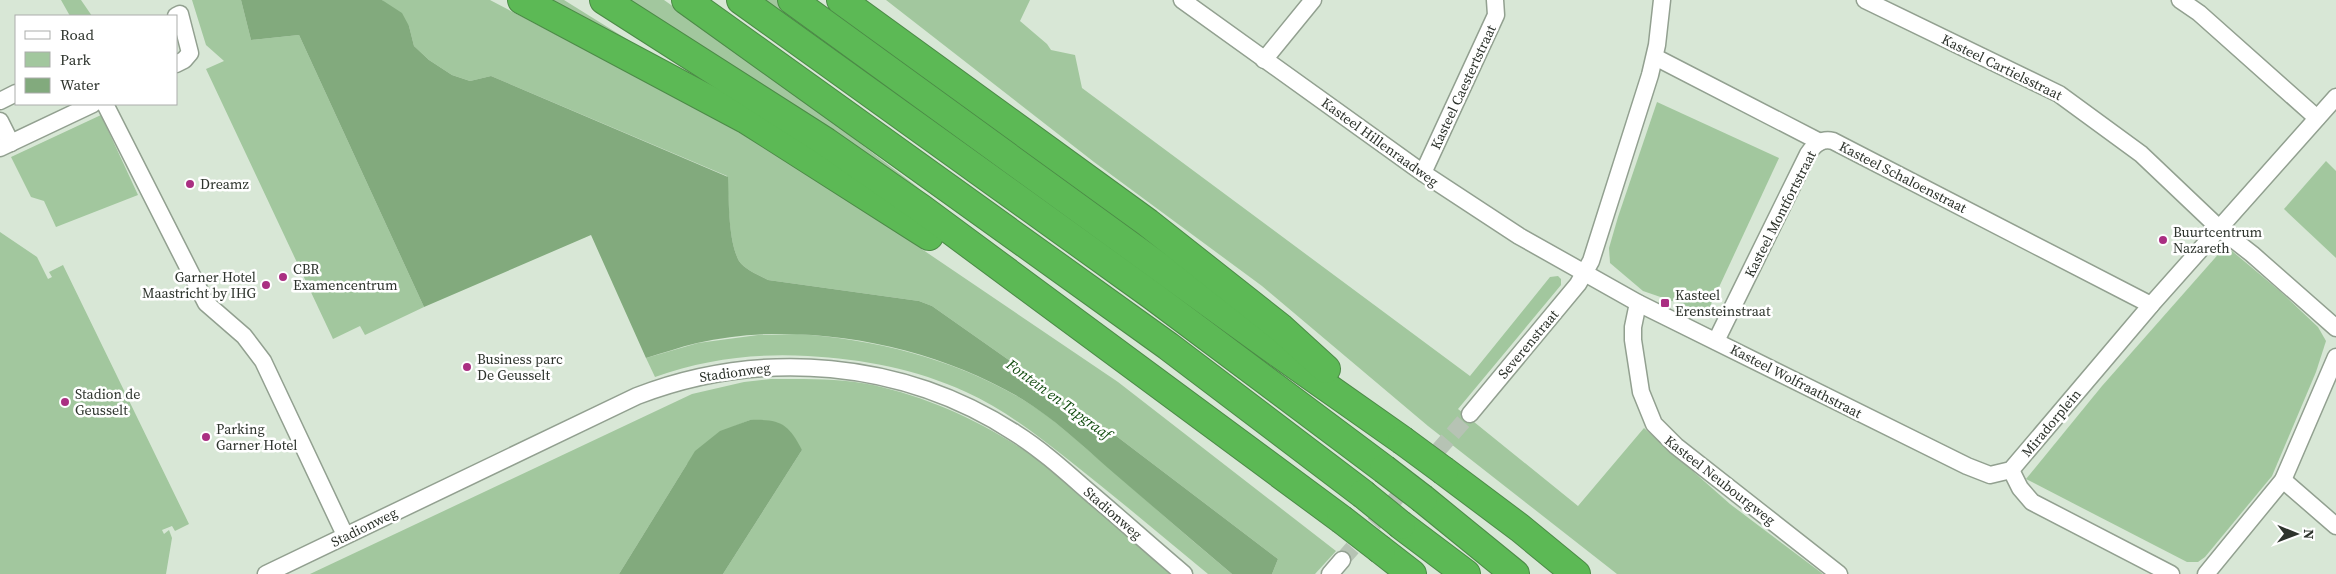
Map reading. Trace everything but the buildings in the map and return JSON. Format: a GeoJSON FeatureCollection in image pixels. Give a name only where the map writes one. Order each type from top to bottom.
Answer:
{"type":"FeatureCollection","features":[{"type":"Feature","properties":{"kind":"highway"},"geometry":{"type":"LineString","coordinates":[[522,0],[747,120],[928,235],[1080,341],[1132,362]]}},
{"type":"Feature","properties":{"kind":"highway"},"geometry":{"type":"LineString","coordinates":[[591,0],[648,28]]}},
{"type":"Feature","properties":{"kind":"highway"},"geometry":{"type":"LineString","coordinates":[[604,0],[858,164],[1132,362],[1412,574]]}},
{"type":"Feature","properties":{"kind":"highway"},"geometry":{"type":"LineString","coordinates":[[686,0],[1168,346],[1466,574]]}},
{"type":"Feature","properties":{"kind":"highway"},"geometry":{"type":"LineString","coordinates":[[741,0],[1153,296],[1424,499],[1515,574]]}},
{"type":"Feature","properties":{"kind":"highway"},"geometry":{"type":"LineString","coordinates":[[792,0],[1267,345],[1402,440],[1520,528],[1576,574]]}},
{"type":"Feature","properties":{"kind":"highway"},"geometry":{"type":"LineString","coordinates":[[841,0],[1218,277],[1282,328],[1402,440]]}},
{"type":"Feature","properties":{"kind":"street","name":"Kasteel Hillenraadweg"},"geometry":{"type":"LineString","coordinates":[[1182,0],[1423,173],[1519,236],[1584,274]]}},
{"type":"Feature","properties":{"kind":"street"},"geometry":{"type":"LineString","coordinates":[[1264,60],[1313,0]]}},
{"type":"Feature","properties":{"kind":"street","name":"Kasteel Caestertstraat"},"geometry":{"type":"LineString","coordinates":[[1423,173],[1496,15],[1495,0]]}},
{"type":"Feature","properties":{"kind":"street"},"geometry":{"type":"LineString","coordinates":[[1584,274],[1595,251],[1655,57],[1662,0]]}},
{"type":"Feature","properties":{"kind":"street","name":"Kasteel Cartielsstraat"},"geometry":{"type":"LineString","coordinates":[[1864,0],[2059,94],[2141,154],[2220,229]]}},
{"type":"Feature","properties":{"kind":"street"},"geometry":{"type":"LineString","coordinates":[[2180,0],[2199,13],[2317,118]]}},
{"type":"Feature","properties":{"kind":"street"},"geometry":{"type":"LineString","coordinates":[[178,15],[180,14],[190,53],[184,60],[178,63]]}},
{"type":"Feature","properties":{"kind":"street","name":"Kasteel Schaloenstraat"},"geometry":{"type":"LineString","coordinates":[[1655,57],[1820,142],[1833,141],[2151,305]]}},
{"type":"Feature","properties":{"kind":"street"},"geometry":{"type":"LineString","coordinates":[[0,101],[15,94]]}},
{"type":"Feature","properties":{"kind":"street","name":"Miradorplein"},"geometry":{"type":"LineString","coordinates":[[2171,574],[2032,502],[2020,488],[2011,470],[2151,305],[2336,97]]}},
{"type":"Feature","properties":{"kind":"street"},"geometry":{"type":"LineString","coordinates":[[0,121],[5,146],[91,105]]}},
{"type":"Feature","properties":{"kind":"street"},"geometry":{"type":"LineString","coordinates":[[106,105],[206,303],[244,336],[264,361],[346,535]]}},
{"type":"Feature","properties":{"kind":"street","name":"Kasteel Montfortstraat"},"geometry":{"type":"LineString","coordinates":[[1716,341],[1808,154],[1820,142]]}},
{"type":"Feature","properties":{"kind":"street"},"geometry":{"type":"LineString","coordinates":[[2220,229],[2252,254],[2336,328]]}},
{"type":"Feature","properties":{"kind":"street","name":"Kasteel Wolfraathstraat"},"geometry":{"type":"LineString","coordinates":[[1584,274],[1638,303],[1967,466],[1990,475],[2011,470]]}},
{"type":"Feature","properties":{"kind":"street","name":"Severenstraat"},"geometry":{"type":"LineString","coordinates":[[1470,414],[1584,274]]}},
{"type":"Feature","properties":{"kind":"street","name":"Kasteel Neubourgweg"},"geometry":{"type":"LineString","coordinates":[[1638,303],[1633,340],[1641,392],[1654,424],[1676,446],[1839,574]]}},
{"type":"Feature","properties":{"kind":"street"},"geometry":{"type":"LineString","coordinates":[[2206,574],[2283,480],[2336,357]]}},
{"type":"Feature","properties":{"kind":"street","name":"Stadionweg"},"geometry":{"type":"LineString","coordinates":[[266,574],[637,396],[676,382],[718,372],[782,366],[837,370],[877,376],[913,385],[953,400],[992,418],[1046,454],[1184,574]]}},
{"type":"Feature","properties":{"kind":"street"},"geometry":{"type":"LineString","coordinates":[[2283,480],[2336,526]]}},
{"type":"Feature","properties":{"kind":"street"},"geometry":{"type":"LineString","coordinates":[[1330,574],[1342,560]]}},
{"type":"Feature","properties":{"kind":"green space"},"geometry":{"type":"Polygon","coordinates":[[[61,0],[81,0],[91,15],[69,15],[61,0]]]}},
{"type":"Feature","properties":{"kind":"green space"},"geometry":{"type":"Polygon","coordinates":[[[192,0],[241,0],[251,40],[299,35],[424,307],[365,335],[360,326],[333,339],[206,69],[224,61],[206,45],[192,0]]]}},
{"type":"Feature","properties":{"kind":"green space"},"geometry":{"type":"Polygon","coordinates":[[[382,0],[490,0],[705,112],[836,191],[1118,382],[1336,551],[1315,574],[1272,574],[1278,559],[1111,432],[932,306],[919,301],[768,280],[752,272],[739,261],[735,252],[731,231],[727,176],[491,76],[470,81],[452,75],[429,60],[414,46],[409,26],[382,0]]]}},
{"type":"Feature","properties":{"kind":"green space"},"geometry":{"type":"Polygon","coordinates":[[[537,0],[564,0],[723,99],[537,0]]]}},
{"type":"Feature","properties":{"kind":"green space"},"geometry":{"type":"Polygon","coordinates":[[[623,0],[664,0],[768,73],[920,189],[759,84],[623,0]]]}},
{"type":"Feature","properties":{"kind":"green space"},"geometry":{"type":"Polygon","coordinates":[[[761,0],[781,0],[965,137],[961,143],[905,100],[882,86],[761,0]]]}},
{"type":"Feature","properties":{"kind":"green space"},"geometry":{"type":"Polygon","coordinates":[[[886,0],[1030,0],[1020,21],[1047,44],[1051,50],[1075,55],[1082,88],[1470,376],[1550,277],[1558,276],[1561,279],[1561,285],[1458,409],[1578,506],[1644,428],[1730,504],[1823,574],[1617,574],[1428,426],[1262,286],[1094,162],[886,0]]]}},
{"type":"Feature","properties":{"kind":"green space"},"geometry":{"type":"Polygon","coordinates":[[[1657,102],[1779,158],[1707,313],[1643,291],[1610,263],[1609,248],[1618,217],[1657,102]]]}},
{"type":"Feature","properties":{"kind":"green space"},"geometry":{"type":"Polygon","coordinates":[[[101,115],[138,195],[56,227],[44,201],[31,197],[11,157],[101,115]]]}},
{"type":"Feature","properties":{"kind":"green space"},"geometry":{"type":"Polygon","coordinates":[[[2326,161],[2336,171],[2336,258],[2284,209],[2326,161]]]}},
{"type":"Feature","properties":{"kind":"green space","name":"Stadion de Geusselt"},"geometry":{"type":"Polygon","coordinates":[[[0,232],[37,257],[48,279],[52,277],[49,272],[63,265],[189,524],[175,531],[172,526],[162,530],[164,534],[169,530],[172,538],[166,574],[0,574],[0,232]]]}},
{"type":"Feature","properties":{"kind":"green space"},"geometry":{"type":"Polygon","coordinates":[[[2222,250],[2232,251],[2281,292],[2318,327],[2326,341],[2316,372],[2272,476],[2205,557],[2198,562],[2187,562],[2026,479],[2102,386],[2222,250]]]}},
{"type":"Feature","properties":{"kind":"green space"},"geometry":{"type":"Polygon","coordinates":[[[797,334],[856,341],[913,353],[969,373],[1022,399],[1066,431],[1232,574],[1208,574],[1105,489],[1033,433],[994,406],[947,384],[889,366],[829,357],[789,355],[769,355],[712,362],[655,377],[646,358],[698,343],[758,335],[797,334]]]}},
{"type":"Feature","properties":{"kind":"green space"},"geometry":{"type":"Polygon","coordinates":[[[771,379],[835,380],[873,385],[917,397],[982,425],[1022,449],[1058,475],[1174,574],[723,574],[802,450],[750,420],[735,426],[687,464],[619,574],[310,574],[692,394],[744,382],[771,379]]]}},
{"type":"Feature","properties":{"kind":"water","name":"Fontein en Tapgraaf"},"geometry":{"type":"Polygon","coordinates":[[[241,0],[382,0],[402,13],[409,26],[414,46],[429,60],[452,75],[470,81],[491,76],[728,177],[733,242],[739,261],[745,267],[768,280],[919,301],[932,306],[1111,432],[1278,559],[1272,574],[1232,574],[1045,414],[1022,399],[986,380],[947,364],[907,351],[864,341],[822,336],[779,334],[737,336],[697,343],[646,358],[591,235],[424,307],[299,35],[251,40],[241,0]]]}},
{"type":"Feature","properties":{"kind":"water"},"geometry":{"type":"Polygon","coordinates":[[[750,420],[769,420],[782,424],[792,434],[802,450],[723,574],[619,574],[695,451],[720,431],[750,420]]]}},
{"type":"Feature","properties":{"kind":"tunnel"},"geometry":{"type":"LineString","coordinates":[[1342,560],[1470,414]]}},
{"type":"Feature","properties":{"kind":"place","name":"Dreamz"},"geometry":{"type":"Point","coordinates":[190,184]}},
{"type":"Feature","properties":{"kind":"place","name":"Buurtcentrum Nazareth"},"geometry":{"type":"Point","coordinates":[2163,240]}},
{"type":"Feature","properties":{"kind":"place","name":"CBR Examencentrum"},"geometry":{"type":"Point","coordinates":[283,277]}},
{"type":"Feature","properties":{"kind":"place","name":"Garner Hotel Maastricht by IHG"},"geometry":{"type":"Point","coordinates":[266,285]}},
{"type":"Feature","properties":{"kind":"place","name":"Kasteel Erensteinstraat"},"geometry":{"type":"Point","coordinates":[1665,303]}},
{"type":"Feature","properties":{"kind":"place","name":"Business parc De Geusselt"},"geometry":{"type":"Point","coordinates":[467,367]}},
{"type":"Feature","properties":{"kind":"place","name":"Stadion de Geusselt"},"geometry":{"type":"Point","coordinates":[65,402]}},
{"type":"Feature","properties":{"kind":"place","name":"Parking Garner Hotel"},"geometry":{"type":"Point","coordinates":[206,437]}}]}
